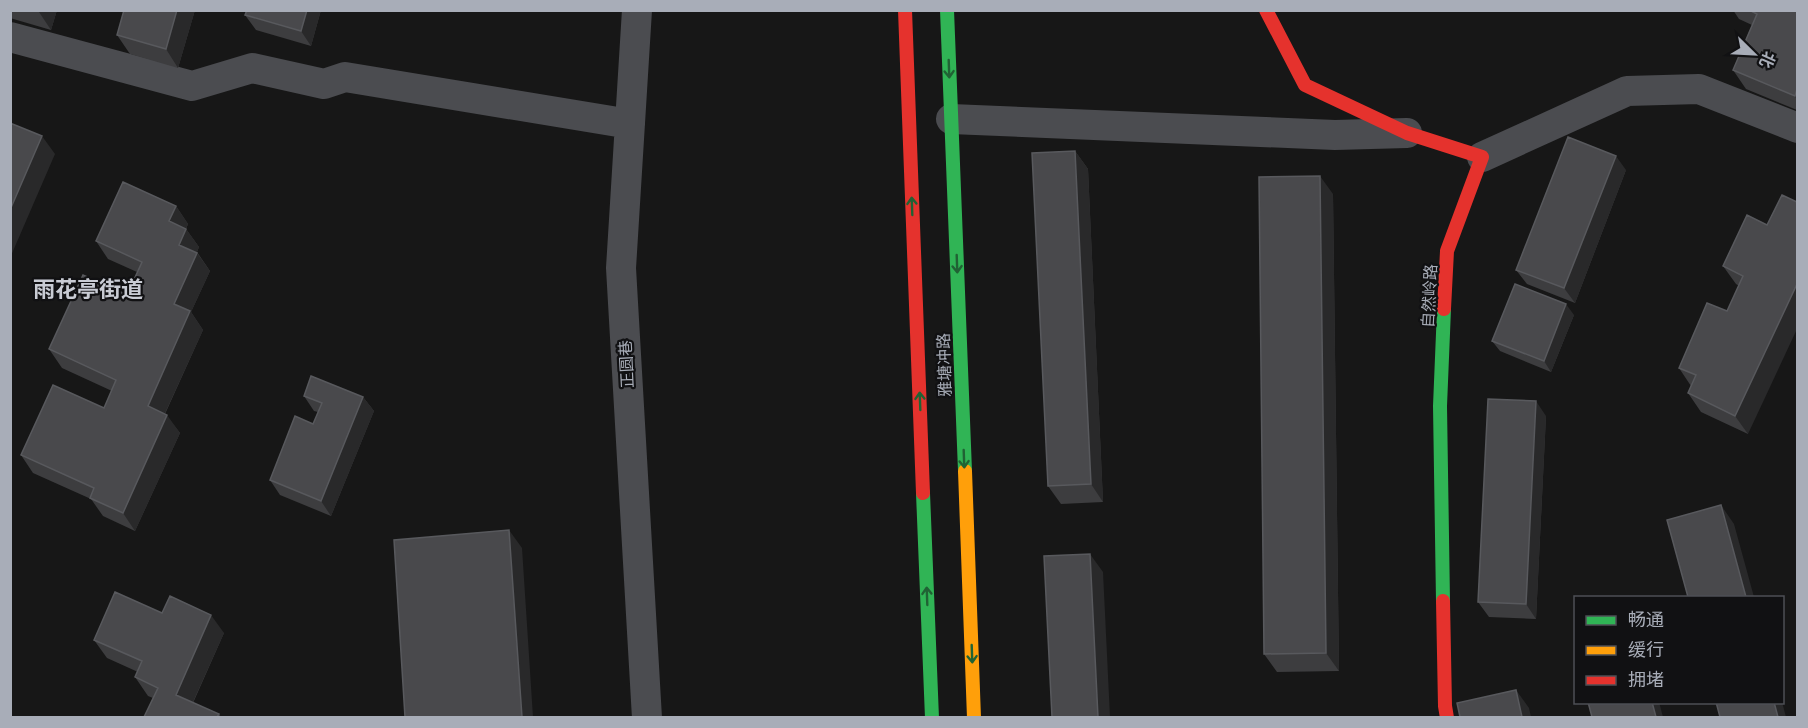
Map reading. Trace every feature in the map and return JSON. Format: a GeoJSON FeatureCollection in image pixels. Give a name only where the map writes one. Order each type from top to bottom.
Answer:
{"type":"FeatureCollection","features":[{"type":"Feature","properties":{"kind":"street","name":"正圆巷"},"geometry":{"type":"LineString","coordinates":[[637,10],[621,267],[647,717]]}},
{"type":"Feature","properties":{"kind":"street","name":"雅塘冲路"},"geometry":{"type":"LineString","coordinates":[[905,10],[932,717]]}},
{"type":"Feature","properties":{"kind":"street","name":"雅塘冲路"},"geometry":{"type":"LineString","coordinates":[[947,10],[974,717]]}},
{"type":"Feature","properties":{"kind":"street"},"geometry":{"type":"LineString","coordinates":[[1266,10],[1305,85],[1407,133],[1482,157],[1627,91],[1699,88],[1797,128]]}},
{"type":"Feature","properties":{"kind":"street"},"geometry":{"type":"LineString","coordinates":[[10,37],[192,86],[252,68],[324,84],[345,77],[630,124]]}},
{"type":"Feature","properties":{"kind":"street"},"geometry":{"type":"LineString","coordinates":[[951,119],[1335,135],[1407,133]]}},
{"type":"Feature","properties":{"kind":"street","name":"自然岭路"},"geometry":{"type":"LineString","coordinates":[[1447,717],[1444,694],[1440,406],[1448,251],[1482,157]]}},
{"type":"Feature","properties":{"kind":"building"},"geometry":{"type":"Polygon","coordinates":[[[124,10],[177,10],[166,49],[117,35],[124,10]]]}},
{"type":"Feature","properties":{"kind":"building"},"geometry":{"type":"Polygon","coordinates":[[[247,10],[307,10],[301,31],[245,15],[247,10]]]}},
{"type":"Feature","properties":{"kind":"building"},"geometry":{"type":"Polygon","coordinates":[[[1749,10],[1797,10],[1797,89],[1795,96],[1733,70],[1757,14],[1749,10]]]}},
{"type":"Feature","properties":{"kind":"building"},"geometry":{"type":"Polygon","coordinates":[[[10,123],[42,136],[10,210],[10,123]]]}},
{"type":"Feature","properties":{"kind":"building"},"geometry":{"type":"Polygon","coordinates":[[[1568,137],[1616,156],[1564,288],[1516,270],[1568,137]]]}},
{"type":"Feature","properties":{"kind":"building"},"geometry":{"type":"Polygon","coordinates":[[[1075,151],[1091,484],[1048,486],[1032,153],[1075,151]]]}},
{"type":"Feature","properties":{"kind":"building"},"geometry":{"type":"Polygon","coordinates":[[[1320,176],[1326,653],[1264,654],[1259,177],[1320,176]]]}},
{"type":"Feature","properties":{"kind":"building"},"geometry":{"type":"Polygon","coordinates":[[[123,182],[176,206],[169,221],[186,229],[179,245],[197,253],[174,304],[190,311],[148,406],[167,415],[123,513],[90,498],[94,488],[21,455],[53,385],[104,408],[116,380],[49,349],[83,275],[127,295],[142,262],[96,241],[123,182]]]}},
{"type":"Feature","properties":{"kind":"building"},"geometry":{"type":"Polygon","coordinates":[[[1782,195],[1797,202],[1797,284],[1735,416],[1688,393],[1696,375],[1679,368],[1707,303],[1727,311],[1743,276],[1723,266],[1747,215],[1767,225],[1782,195]]]}},
{"type":"Feature","properties":{"kind":"building"},"geometry":{"type":"Polygon","coordinates":[[[1515,284],[1566,304],[1544,361],[1492,341],[1515,284]]]}},
{"type":"Feature","properties":{"kind":"building"},"geometry":{"type":"Polygon","coordinates":[[[311,376],[363,397],[321,501],[270,480],[295,416],[313,424],[322,403],[304,396],[311,376]]]}},
{"type":"Feature","properties":{"kind":"building"},"geometry":{"type":"Polygon","coordinates":[[[1488,399],[1536,401],[1526,604],[1478,602],[1488,399]]]}},
{"type":"Feature","properties":{"kind":"building"},"geometry":{"type":"Polygon","coordinates":[[[1721,505],[1746,596],[1688,596],[1667,520],[1721,505]]]}},
{"type":"Feature","properties":{"kind":"building"},"geometry":{"type":"Polygon","coordinates":[[[509,530],[522,717],[405,717],[394,540],[509,530]]]}},
{"type":"Feature","properties":{"kind":"building"},"geometry":{"type":"Polygon","coordinates":[[[1090,554],[1098,717],[1052,717],[1044,556],[1090,554]]]}},
{"type":"Feature","properties":{"kind":"building"},"geometry":{"type":"Polygon","coordinates":[[[115,592],[162,613],[170,596],[211,615],[176,695],[219,714],[217,717],[144,717],[158,688],[135,677],[142,661],[94,640],[115,592]]]}},
{"type":"Feature","properties":{"kind":"building"},"geometry":{"type":"Polygon","coordinates":[[[1516,690],[1522,717],[1460,717],[1457,703],[1516,690]]]}},
{"type":"Feature","properties":{"kind":"building"},"geometry":{"type":"Polygon","coordinates":[[[1589,704],[1653,704],[1656,717],[1592,717],[1589,704]]]}},
{"type":"Feature","properties":{"kind":"building"},"geometry":{"type":"Polygon","coordinates":[[[1717,704],[1775,704],[1778,717],[1720,717],[1717,704]]]}},
{"type":"Feature","properties":{"kind":"traffic: fast"},"geometry":{"type":"LineString","coordinates":[[947,10],[965,471]]}},
{"type":"Feature","properties":{"kind":"traffic: fast"},"geometry":{"type":"LineString","coordinates":[[1443,601],[1440,406],[1444,309]]}},
{"type":"Feature","properties":{"kind":"traffic: fast"},"geometry":{"type":"LineString","coordinates":[[923,493],[932,718]]}},
{"type":"Feature","properties":{"kind":"traffic: slow"},"geometry":{"type":"LineString","coordinates":[[965,471],[974,718]]}},
{"type":"Feature","properties":{"kind":"traffic: jam"},"geometry":{"type":"LineString","coordinates":[[905,10],[923,493]]}},
{"type":"Feature","properties":{"kind":"traffic: jam"},"geometry":{"type":"LineString","coordinates":[[1266,10],[1305,85],[1407,133],[1482,157],[1447,251],[1444,309]]}},
{"type":"Feature","properties":{"kind":"traffic: jam"},"geometry":{"type":"LineString","coordinates":[[1443,601],[1447,718]]}},
{"type":"Feature","properties":{"kind":"district","name":"雨花亭街道"},"geometry":{"type":"Point","coordinates":[88,289]}}]}
